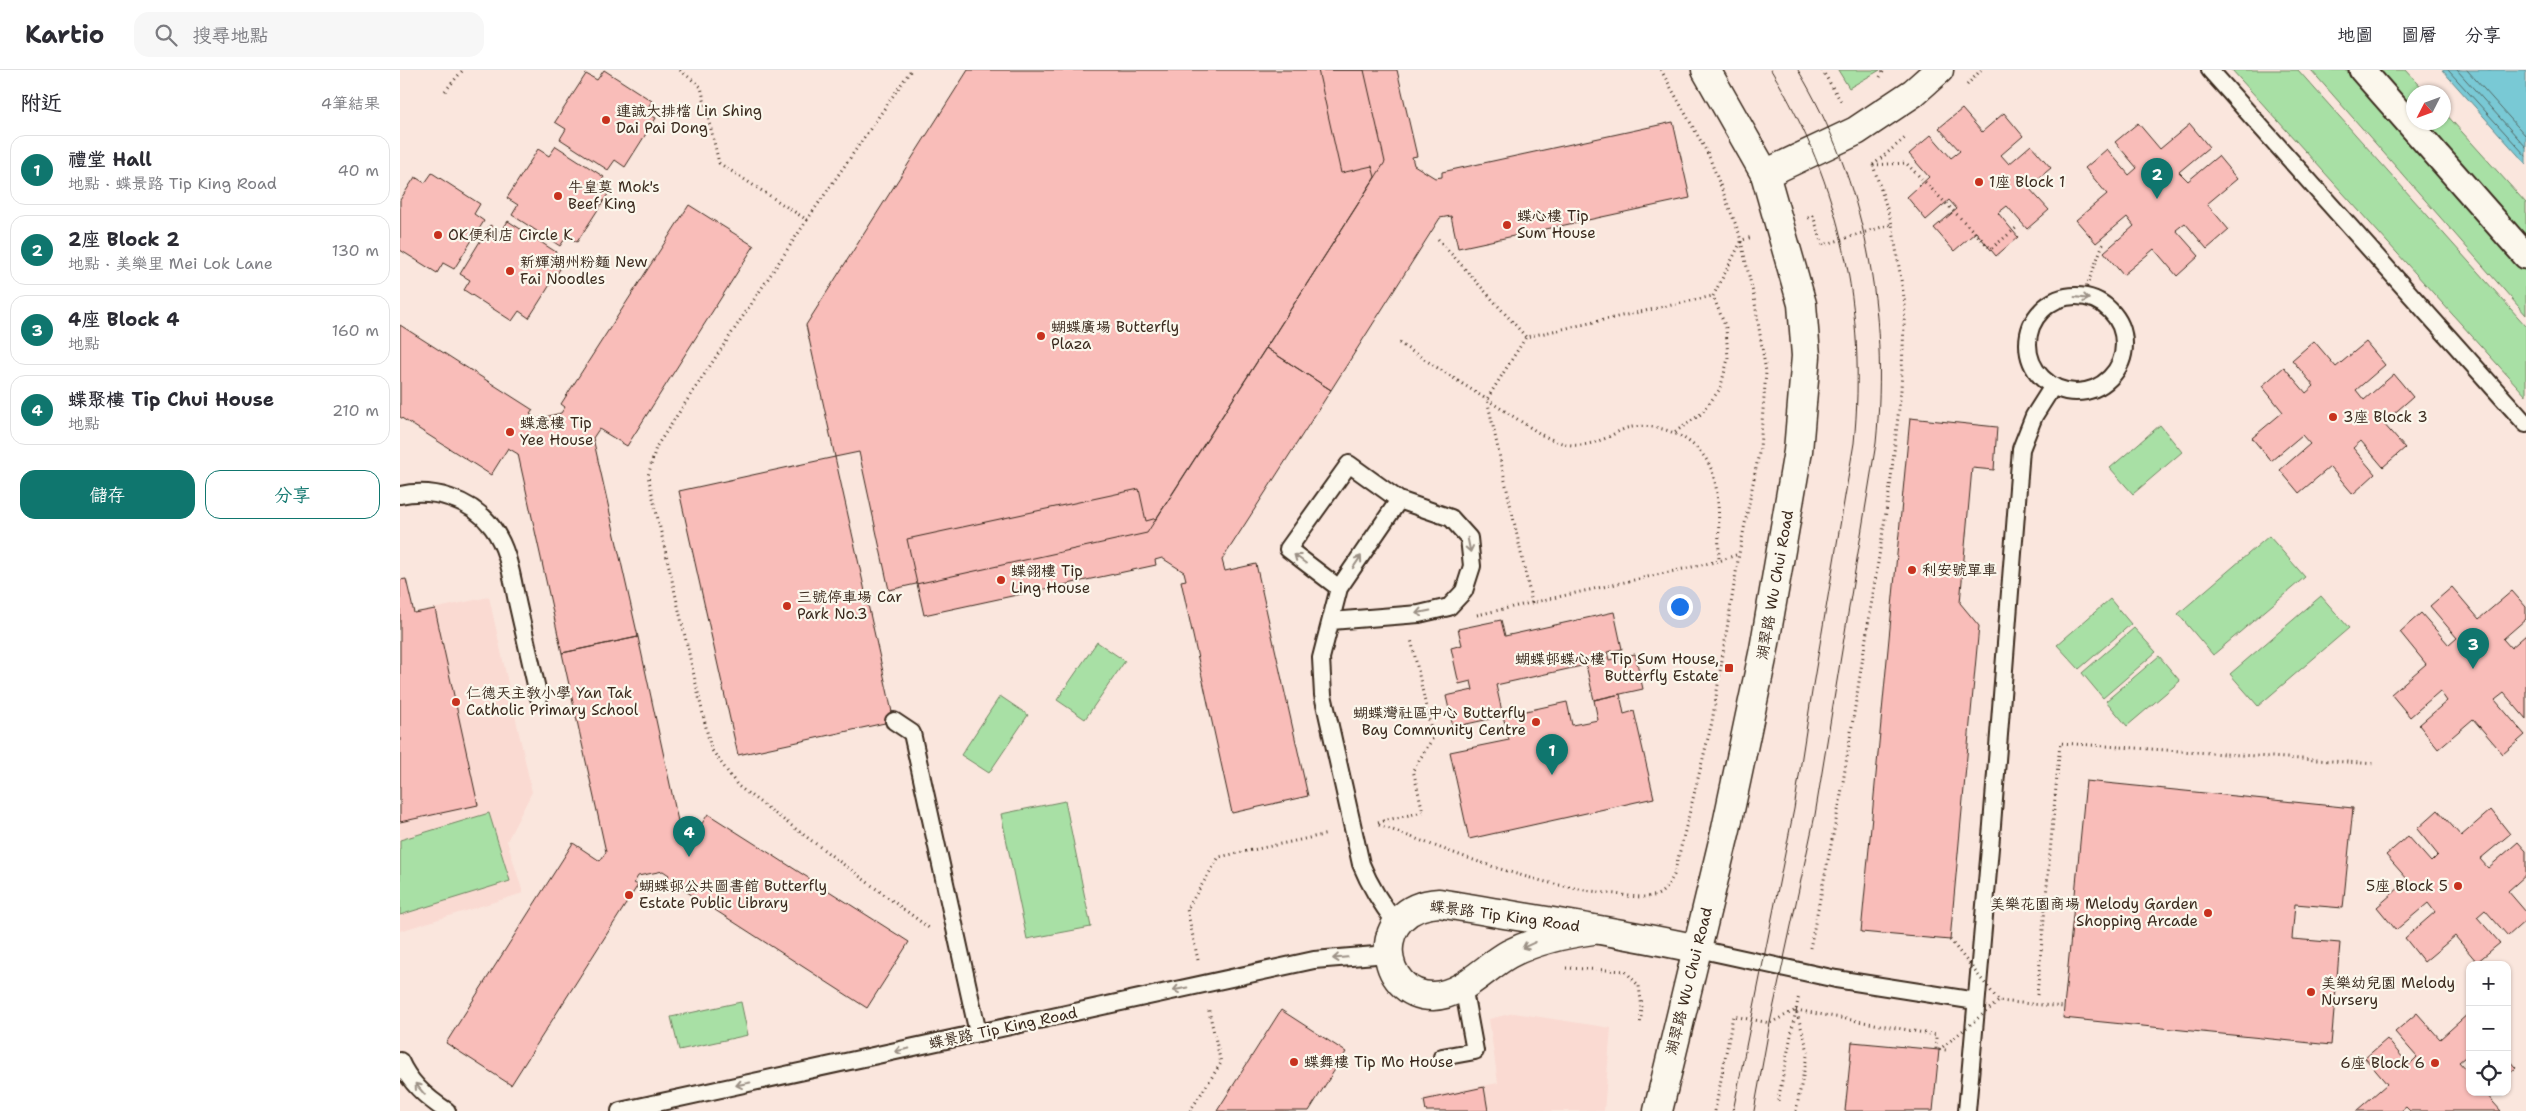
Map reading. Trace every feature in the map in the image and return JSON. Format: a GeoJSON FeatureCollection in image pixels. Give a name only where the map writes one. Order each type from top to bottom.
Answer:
{"type":"FeatureCollection","features":[{"type":"Feature","properties":{"kind":"street","name":"湖翠路 Wu Chui Road"},"geometry":{"type":"LineString","coordinates":[[1658,1111],[1726,829],[1764,649],[1798,451],[1806,356],[1802,304],[1765,174],[1706,70]]}},
{"type":"Feature","properties":{"kind":"street"},"geometry":{"type":"LineString","coordinates":[[1765,174],[1856,131],[1913,94],[1939,70]]}},
{"type":"Feature","properties":{"kind":"street"},"geometry":{"type":"LineString","coordinates":[[2362,70],[2526,256]]}},
{"type":"Feature","properties":{"kind":"street","name":"蝶景路 Tip King Road"},"geometry":{"type":"LineString","coordinates":[[1396,923],[1415,907],[1423,904],[1439,903],[1593,930],[1624,933],[1698,949]]}},
{"type":"Feature","properties":{"kind":"street"},"geometry":{"type":"LineString","coordinates":[[1388,954],[1390,938],[1396,923]]}},
{"type":"Feature","properties":{"kind":"street","name":"蝶景路 Tip King Road"},"geometry":{"type":"LineString","coordinates":[[1388,954],[1393,970],[1402,983],[1417,992],[1432,996],[1449,993],[1463,986],[1508,955],[1535,942],[1563,934],[1593,930]]}},
{"type":"Feature","properties":{"kind":"lane"},"geometry":{"type":"LineString","coordinates":[[2210,70],[2526,424]]}},
{"type":"Feature","properties":{"kind":"lane"},"geometry":{"type":"LineString","coordinates":[[2083,296],[2104,306],[2119,322],[2124,337],[2124,352],[2119,367],[2110,379],[2097,388],[2075,392],[2053,386],[2040,375],[2031,361],[2028,344],[2031,328],[2039,314],[2051,303],[2067,297],[2083,296]]}},
{"type":"Feature","properties":{"kind":"lane"},"geometry":{"type":"LineString","coordinates":[[1968,1111],[2021,449],[2034,416],[2053,386]]}},
{"type":"Feature","properties":{"kind":"lane"},"geometry":{"type":"LineString","coordinates":[[1331,621],[1419,614],[1449,607],[1464,590],[1472,566],[1469,538],[1451,518],[1399,500],[1349,464],[1288,549],[1339,588]]}},
{"type":"Feature","properties":{"kind":"lane"},"geometry":{"type":"LineString","coordinates":[[400,495],[411,493],[441,494],[470,506],[492,527],[507,553],[539,698]]}},
{"type":"Feature","properties":{"kind":"lane"},"geometry":{"type":"LineString","coordinates":[[1396,923],[1381,905],[1369,885],[1360,864],[1323,696],[1321,658],[1339,588],[1399,500]]}},
{"type":"Feature","properties":{"kind":"lane"},"geometry":{"type":"LineString","coordinates":[[894,721],[912,733],[978,1033]]}},
{"type":"Feature","properties":{"kind":"lane"},"geometry":{"type":"LineString","coordinates":[[1698,949],[1805,972],[1976,1002]]}},
{"type":"Feature","properties":{"kind":"lane","name":"蝶景路 Tip King Road"},"geometry":{"type":"LineString","coordinates":[[620,1111],[1314,960],[1388,954]]}},
{"type":"Feature","properties":{"kind":"lane"},"geometry":{"type":"LineString","coordinates":[[1442,1057],[1475,1051],[1463,986]]}},
{"type":"Feature","properties":{"kind":"lane"},"geometry":{"type":"LineString","coordinates":[[400,1061],[404,1069],[429,1099],[447,1111]]}},
{"type":"Feature","properties":{"kind":"path"},"geometry":{"type":"LineString","coordinates":[[445,92],[463,70]]}},
{"type":"Feature","properties":{"kind":"path"},"geometry":{"type":"LineString","coordinates":[[680,70],[701,87],[719,163],[807,220]]}},
{"type":"Feature","properties":{"kind":"path"},"geometry":{"type":"LineString","coordinates":[[911,70],[807,220],[656,447],[648,476],[711,749],[738,786],[935,932]]}},
{"type":"Feature","properties":{"kind":"path"},"geometry":{"type":"LineString","coordinates":[[1369,822],[1525,878],[1590,892],[1635,896],[1657,895],[1667,888],[1674,875],[1712,722],[1739,554],[1760,448],[1766,372],[1740,233],[1708,154],[1661,70]]}},
{"type":"Feature","properties":{"kind":"path"},"geometry":{"type":"LineString","coordinates":[[1822,70],[1841,103]]}},
{"type":"Feature","properties":{"kind":"path"},"geometry":{"type":"LineString","coordinates":[[1778,1101],[1840,801],[1890,487],[1901,390],[1905,304],[1892,224],[1873,165],[1906,163],[1991,249],[2016,228]]}},
{"type":"Feature","properties":{"kind":"path"},"geometry":{"type":"LineString","coordinates":[[1864,233],[1892,224]]}},
{"type":"Feature","properties":{"kind":"path"},"geometry":{"type":"LineString","coordinates":[[1438,239],[1526,337]]}},
{"type":"Feature","properties":{"kind":"path"},"geometry":{"type":"LineString","coordinates":[[2083,296],[2103,244]]}},
{"type":"Feature","properties":{"kind":"path"},"geometry":{"type":"LineString","coordinates":[[1532,603],[1487,399],[1526,337],[1713,296],[1726,328],[1728,360],[1720,389],[1701,414],[1675,432]]}},
{"type":"Feature","properties":{"kind":"path"},"geometry":{"type":"LineString","coordinates":[[1399,342],[1542,435],[1561,444],[1584,446],[1627,428],[1652,426],[1675,432],[1698,449],[1713,473],[1717,501],[1719,561]]}},
{"type":"Feature","properties":{"kind":"path"},"geometry":{"type":"LineString","coordinates":[[1475,615],[1719,561],[1739,554]]}},
{"type":"Feature","properties":{"kind":"path"},"geometry":{"type":"LineString","coordinates":[[1190,1111],[1221,1063],[1187,909],[1219,857],[1422,812],[1413,770],[1433,738],[1409,630]]}},
{"type":"Feature","properties":{"kind":"path"},"geometry":{"type":"LineString","coordinates":[[2037,995],[2060,743],[2376,764]]}},
{"type":"Feature","properties":{"kind":"path"},"geometry":{"type":"LineString","coordinates":[[1950,940],[1999,1001]]}},
{"type":"Feature","properties":{"kind":"path"},"geometry":{"type":"LineString","coordinates":[[1559,968],[1625,972],[1639,986],[1642,1008],[1640,1026]]}},
{"type":"Feature","properties":{"kind":"path"},"geometry":{"type":"LineString","coordinates":[[1939,1050],[1999,1001],[2064,1007]]}},
{"type":"Feature","properties":{"kind":"path"},"geometry":{"type":"LineString","coordinates":[[1796,1010],[1808,1051],[1796,1111]]}},
{"type":"Feature","properties":{"kind":"path"},"geometry":{"type":"LineString","coordinates":[[1715,1111],[1733,1016],[1770,1023],[1796,1010],[1936,1035],[1936,1049],[1973,1054]]}},
{"type":"Feature","properties":{"kind":"shaded area","name":"仁德天主教小學 Yan Tak Catholic Primary School"},"geometry":{"type":"Polygon","coordinates":[[[400,580],[414,613],[489,597],[532,792],[507,841],[523,893],[400,931],[400,580]]]}},
{"type":"Feature","properties":{"kind":"shaded area"},"geometry":{"type":"Polygon","coordinates":[[[1514,1013],[1611,1028],[1604,1111],[1426,1111],[1424,1097],[1498,1083],[1489,1019],[1514,1013]]]}},
{"type":"Feature","properties":{"kind":"green space"},"geometry":{"type":"Polygon","coordinates":[[[1838,70],[1880,70],[1849,88],[1838,70]]]}},
{"type":"Feature","properties":{"kind":"green space"},"geometry":{"type":"Polygon","coordinates":[[[2232,70],[2298,70],[2526,326],[2526,396],[2232,70]]]}},
{"type":"Feature","properties":{"kind":"green space"},"geometry":{"type":"Polygon","coordinates":[[[2311,70],[2406,70],[2420,85],[2406,85],[2406,130],[2451,130],[2451,120],[2526,203],[2526,315],[2311,70]]]}},
{"type":"Feature","properties":{"kind":"green space"},"geometry":{"type":"Polygon","coordinates":[[[2160,425],[2182,452],[2133,494],[2110,468],[2160,425]]]}},
{"type":"Feature","properties":{"kind":"green space"},"geometry":{"type":"Polygon","coordinates":[[[2269,536],[2305,577],[2213,655],[2178,614],[2269,536]]]}},
{"type":"Feature","properties":{"kind":"green space"},"geometry":{"type":"Polygon","coordinates":[[[2321,596],[2349,628],[2258,706],[2230,674],[2321,596]]]}},
{"type":"Feature","properties":{"kind":"green space"},"geometry":{"type":"Polygon","coordinates":[[[2110,599],[2131,624],[2079,669],[2057,645],[2110,599]]]}},
{"type":"Feature","properties":{"kind":"green space"},"geometry":{"type":"Polygon","coordinates":[[[2134,628],[2156,652],[2103,698],[2082,673],[2134,628]]]}},
{"type":"Feature","properties":{"kind":"green space"},"geometry":{"type":"Polygon","coordinates":[[[1097,642],[1125,661],[1085,719],[1057,700],[1097,642]]]}},
{"type":"Feature","properties":{"kind":"green space"},"geometry":{"type":"Polygon","coordinates":[[[2159,656],[2180,681],[2127,726],[2106,701],[2159,656]]]}},
{"type":"Feature","properties":{"kind":"green space"},"geometry":{"type":"Polygon","coordinates":[[[1000,696],[1028,715],[989,773],[961,755],[1000,696]]]}},
{"type":"Feature","properties":{"kind":"green space"},"geometry":{"type":"Polygon","coordinates":[[[1065,801],[1091,927],[1027,939],[1001,814],[1065,801]]]}},
{"type":"Feature","properties":{"kind":"green space"},"geometry":{"type":"Polygon","coordinates":[[[489,813],[510,881],[400,915],[400,840],[489,813]]]}},
{"type":"Feature","properties":{"kind":"green space"},"geometry":{"type":"Polygon","coordinates":[[[741,1002],[748,1035],[679,1050],[671,1017],[741,1002]]]}},
{"type":"Feature","properties":{"kind":"water"},"geometry":{"type":"Polygon","coordinates":[[[2442,70],[2526,70],[2526,164],[2442,70]]]}},
{"type":"Feature","properties":{"kind":"building","name":"連誠大排檔 Lin Shing Dai Pai Dong"},"geometry":{"type":"Polygon","coordinates":[[[604,70],[652,101],[645,112],[656,118],[625,167],[615,160],[608,170],[560,139],[566,129],[555,122],[586,74],[597,80],[604,70]]]}},
{"type":"Feature","properties":{"kind":"building","name":"蝴蝶廣場 Butterfly Plaza"},"geometry":{"type":"Polygon","coordinates":[[[968,70],[1364,70],[1385,162],[1147,533],[889,590],[859,452],[835,457],[806,325],[968,70]]]}},
{"type":"Feature","properties":{"kind":"building","name":"蝶心樓 Tip Sum House"},"geometry":{"type":"Polygon","coordinates":[[[1318,70],[1397,70],[1417,156],[1412,157],[1414,165],[1435,178],[1442,177],[1442,172],[1673,122],[1690,198],[1458,248],[1451,216],[1440,218],[1331,390],[1266,348],[1375,177],[1372,166],[1341,173],[1318,70]]]}},
{"type":"Feature","properties":{"kind":"building","name":"1座 Block 1"},"geometry":{"type":"Polygon","coordinates":[[[1962,109],[1982,132],[2004,113],[2023,136],[2001,155],[2009,164],[2031,145],[2051,168],[2028,187],[2049,210],[2027,229],[2007,206],[1998,213],[2018,237],[1996,256],[1976,232],[1954,251],[1934,228],[1957,209],[1949,200],[1926,220],[1907,197],[1929,177],[1909,154],[1931,135],[1951,158],[1960,151],[1939,128],[1962,109]]]}},
{"type":"Feature","properties":{"kind":"building"},"geometry":{"type":"Polygon","coordinates":[[[2138,123],[2160,149],[2190,124],[2209,147],[2179,172],[2188,181],[2218,156],[2237,179],[2207,204],[2229,230],[2207,249],[2185,223],[2176,230],[2199,256],[2177,276],[2154,249],[2123,275],[2104,252],[2134,226],[2127,217],[2096,243],[2076,220],[2107,194],[2085,168],[2107,149],[2129,175],[2137,168],[2115,142],[2138,123]]]}},
{"type":"Feature","properties":{"kind":"building","name":"牛皇莫 Mok's Beef King"},"geometry":{"type":"Polygon","coordinates":[[[556,146],[604,177],[597,187],[608,194],[577,242],[567,236],[560,246],[512,215],[518,205],[507,198],[538,149],[549,156],[556,146]]]}},
{"type":"Feature","properties":{"kind":"building","name":"OK便利店 Circle K"},"geometry":{"type":"Polygon","coordinates":[[[432,173],[480,204],[474,214],[484,221],[454,269],[443,263],[437,273],[400,250],[400,200],[415,177],[425,183],[432,173]]]}},
{"type":"Feature","properties":{"kind":"building","name":"蝶意樓 Tip Yee House"},"geometry":{"type":"Polygon","coordinates":[[[689,205],[754,246],[627,446],[599,429],[593,438],[638,637],[562,653],[518,454],[508,448],[491,475],[400,417],[400,325],[533,410],[530,414],[537,419],[561,413],[565,407],[561,404],[689,205]]]}},
{"type":"Feature","properties":{"kind":"building","name":"新輝潮州粉麵 New Fai Noodles"},"geometry":{"type":"Polygon","coordinates":[[[508,221],[556,252],[550,263],[560,269],[529,318],[519,311],[512,321],[464,290],[470,280],[460,274],[490,225],[501,232],[508,221]]]}},
{"type":"Feature","properties":{"kind":"building","name":"3座 Block 3"},"geometry":{"type":"Polygon","coordinates":[[[2314,341],[2336,367],[2366,342],[2385,365],[2356,390],[2364,400],[2394,374],[2413,397],[2383,423],[2405,448],[2383,467],[2361,441],[2353,448],[2375,474],[2353,494],[2330,467],[2299,493],[2280,470],[2310,444],[2302,435],[2271,461],[2252,438],[2283,412],[2262,386],[2284,367],[2306,393],[2314,386],[2292,360],[2314,341]]]}},
{"type":"Feature","properties":{"kind":"building","name":"蝶翎樓 Tip Ling House"},"geometry":{"type":"Polygon","coordinates":[[[1266,348],[1331,390],[1222,560],[1225,571],[1256,564],[1308,796],[1232,813],[1181,581],[1186,580],[1184,572],[1162,558],[1155,560],[1156,565],[924,615],[907,539],[1139,489],[1146,521],[1157,518],[1266,348]]]}},
{"type":"Feature","properties":{"kind":"building"},"geometry":{"type":"Polygon","coordinates":[[[1910,418],[1997,427],[1994,470],[1972,468],[1960,603],[1979,626],[1950,940],[1861,932],[1910,418]]]}},
{"type":"Feature","properties":{"kind":"building","name":"三號停車場 Car Park No.3"},"geometry":{"type":"Polygon","coordinates":[[[835,457],[894,721],[738,755],[679,491],[835,457]]]}},
{"type":"Feature","properties":{"kind":"building"},"geometry":{"type":"Polygon","coordinates":[[[406,579],[414,613],[435,609],[478,805],[400,822],[400,580],[406,579]]]}},
{"type":"Feature","properties":{"kind":"building"},"geometry":{"type":"Polygon","coordinates":[[[2452,587],[2479,619],[2512,591],[2526,607],[2526,619],[2503,639],[2511,648],[2526,635],[2526,719],[2504,693],[2495,700],[2525,735],[2503,754],[2473,719],[2438,749],[2419,725],[2447,701],[2440,691],[2410,717],[2391,694],[2426,664],[2400,632],[2421,613],[2449,645],[2457,638],[2430,606],[2452,587]]]}},
{"type":"Feature","properties":{"kind":"building"},"geometry":{"type":"Polygon","coordinates":[[[1614,612],[1622,649],[1607,652],[1609,660],[1635,654],[1643,689],[1594,700],[1586,665],[1496,685],[1503,716],[1453,727],[1446,696],[1473,690],[1471,681],[1459,684],[1451,648],[1462,645],[1458,629],[1501,620],[1505,636],[1614,612]]]}},
{"type":"Feature","properties":{"kind":"building"},"geometry":{"type":"Polygon","coordinates":[[[638,637],[681,835],[691,841],[708,814],[909,942],[867,1008],[667,879],[669,875],[663,871],[638,876],[634,883],[638,885],[511,1085],[446,1043],[573,843],[600,861],[606,852],[562,653],[638,637]]]}},
{"type":"Feature","properties":{"kind":"building"},"geometry":{"type":"Polygon","coordinates":[[[1620,694],[1624,714],[1634,711],[1654,798],[1469,839],[1450,752],[1509,740],[1503,716],[1567,702],[1572,725],[1598,720],[1594,700],[1620,694]]]}},
{"type":"Feature","properties":{"kind":"building"},"geometry":{"type":"Polygon","coordinates":[[[2086,781],[2353,808],[2343,908],[2295,904],[2292,939],[2340,943],[2331,1045],[2063,1018],[2086,781]]]}},
{"type":"Feature","properties":{"kind":"building","name":"5座 Block 5"},"geometry":{"type":"Polygon","coordinates":[[[2438,810],[2461,836],[2491,810],[2510,834],[2480,859],[2488,868],[2518,842],[2526,851],[2526,875],[2508,891],[2526,912],[2526,920],[2508,936],[2485,910],[2477,917],[2500,943],[2478,961],[2476,961],[2455,936],[2424,962],[2405,938],[2435,912],[2428,903],[2396,930],[2377,907],[2408,880],[2386,855],[2408,836],[2431,862],[2438,855],[2417,829],[2438,810]]]}},
{"type":"Feature","properties":{"kind":"building","name":"蝶舞樓 Tip Mo House"},"geometry":{"type":"Polygon","coordinates":[[[1281,1010],[1346,1052],[1309,1111],[1217,1111],[1281,1010]]]}},
{"type":"Feature","properties":{"kind":"building","name":"6座 Block 6"},"geometry":{"type":"Polygon","coordinates":[[[2417,1013],[2440,1039],[2466,1016],[2466,1056],[2459,1062],[2466,1070],[2466,1096],[2488,1096],[2501,1111],[2410,1111],[2406,1107],[2401,1111],[2356,1111],[2387,1084],[2365,1058],[2387,1039],[2409,1065],[2417,1057],[2395,1032],[2417,1013]]]}},
{"type":"Feature","properties":{"kind":"building"},"geometry":{"type":"Polygon","coordinates":[[[1852,1042],[1939,1050],[1933,1111],[1845,1111],[1852,1042]]]}},
{"type":"Feature","properties":{"kind":"building"},"geometry":{"type":"Polygon","coordinates":[[[2511,1062],[2516,1068],[2511,1072],[2511,1062]]]}},
{"type":"Feature","properties":{"kind":"building"},"geometry":{"type":"Polygon","coordinates":[[[1484,1087],[1488,1111],[1426,1111],[1424,1100],[1484,1087]]]}},
{"type":"Feature","properties":{"kind":"tram line"},"geometry":{"type":"LineString","coordinates":[[1733,1111],[1794,809],[1854,443],[1857,393],[1852,297],[1844,249],[1831,203],[1815,158],[1795,113],[1771,70]]}},
{"type":"Feature","properties":{"kind":"tram line"},"geometry":{"type":"LineString","coordinates":[[1754,1111],[1770,1023],[1815,815],[1876,443],[1879,394],[1879,346],[1875,298],[1867,250],[1856,203],[1841,158],[1821,113],[1798,70]]}},
{"type":"Feature","properties":{"kind":"place","name":"連誠大排檔 Lin Shing Dai Pai Dong"},"geometry":{"type":"Point","coordinates":[606,120]}},
{"type":"Feature","properties":{"kind":"place","name":"1座 Block 1"},"geometry":{"type":"Point","coordinates":[1979,182]}},
{"type":"Feature","properties":{"kind":"place","name":"牛皇莫 Mok's Beef King"},"geometry":{"type":"Point","coordinates":[558,196]}},
{"type":"Feature","properties":{"kind":"place","name":"2座 Block 2"},"geometry":{"type":"Point","coordinates":[2157,199]}},
{"type":"Feature","properties":{"kind":"place","name":"蝶心樓 Tip Sum House"},"geometry":{"type":"Point","coordinates":[1507,225]}},
{"type":"Feature","properties":{"kind":"place","name":"OK便利店 Circle K"},"geometry":{"type":"Point","coordinates":[438,235]}},
{"type":"Feature","properties":{"kind":"place","name":"新輝潮州粉麵 New Fai Noodles"},"geometry":{"type":"Point","coordinates":[510,271]}},
{"type":"Feature","properties":{"kind":"place","name":"蝴蝶廣場 Butterfly Plaza"},"geometry":{"type":"Point","coordinates":[1041,336]}},
{"type":"Feature","properties":{"kind":"place","name":"3座 Block 3"},"geometry":{"type":"Point","coordinates":[2333,417]}},
{"type":"Feature","properties":{"kind":"place","name":"蝶意樓 Tip Yee House"},"geometry":{"type":"Point","coordinates":[510,432]}},
{"type":"Feature","properties":{"kind":"place","name":"利安號單車"},"geometry":{"type":"Point","coordinates":[1912,570]}},
{"type":"Feature","properties":{"kind":"place","name":"蝶翎樓 Tip Ling House"},"geometry":{"type":"Point","coordinates":[1001,580]}},
{"type":"Feature","properties":{"kind":"place","name":"三號停車場 Car Park No.3"},"geometry":{"type":"Point","coordinates":[787,606]}},
{"type":"Feature","properties":{"kind":"place","name":"蝴蝶邨蝶心樓 Tip Sum House, Butterfly Estate"},"geometry":{"type":"Point","coordinates":[1729,668]}},
{"type":"Feature","properties":{"kind":"place","name":"4座 Block 4"},"geometry":{"type":"Point","coordinates":[2473,669]}},
{"type":"Feature","properties":{"kind":"place","name":"仁德天主教小學 Yan Tak Catholic Primary School"},"geometry":{"type":"Point","coordinates":[456,702]}},
{"type":"Feature","properties":{"kind":"place","name":"蝴蝶灣社區中心 Butterfly Bay Community Centre"},"geometry":{"type":"Point","coordinates":[1536,722]}},
{"type":"Feature","properties":{"kind":"place","name":"禮堂 Hall"},"geometry":{"type":"Point","coordinates":[1552,775]}},
{"type":"Feature","properties":{"kind":"place","name":"蝶聚樓 Tip Chui House"},"geometry":{"type":"Point","coordinates":[689,857]}},
{"type":"Feature","properties":{"kind":"place","name":"5座 Block 5"},"geometry":{"type":"Point","coordinates":[2458,886]}},
{"type":"Feature","properties":{"kind":"place","name":"蝴蝶邨公共圖書館 Butterfly Estate Public Library"},"geometry":{"type":"Point","coordinates":[629,895]}},
{"type":"Feature","properties":{"kind":"place","name":"美樂花園商場 Melody Garden Shopping Arcade"},"geometry":{"type":"Point","coordinates":[2208,913]}},
{"type":"Feature","properties":{"kind":"place","name":"美樂幼兒園 Melody Nursery"},"geometry":{"type":"Point","coordinates":[2311,992]}},
{"type":"Feature","properties":{"kind":"place","name":"蝶舞樓 Tip Mo House"},"geometry":{"type":"Point","coordinates":[1294,1062]}},
{"type":"Feature","properties":{"kind":"place","name":"6座 Block 6"},"geometry":{"type":"Point","coordinates":[2435,1063]}}]}
